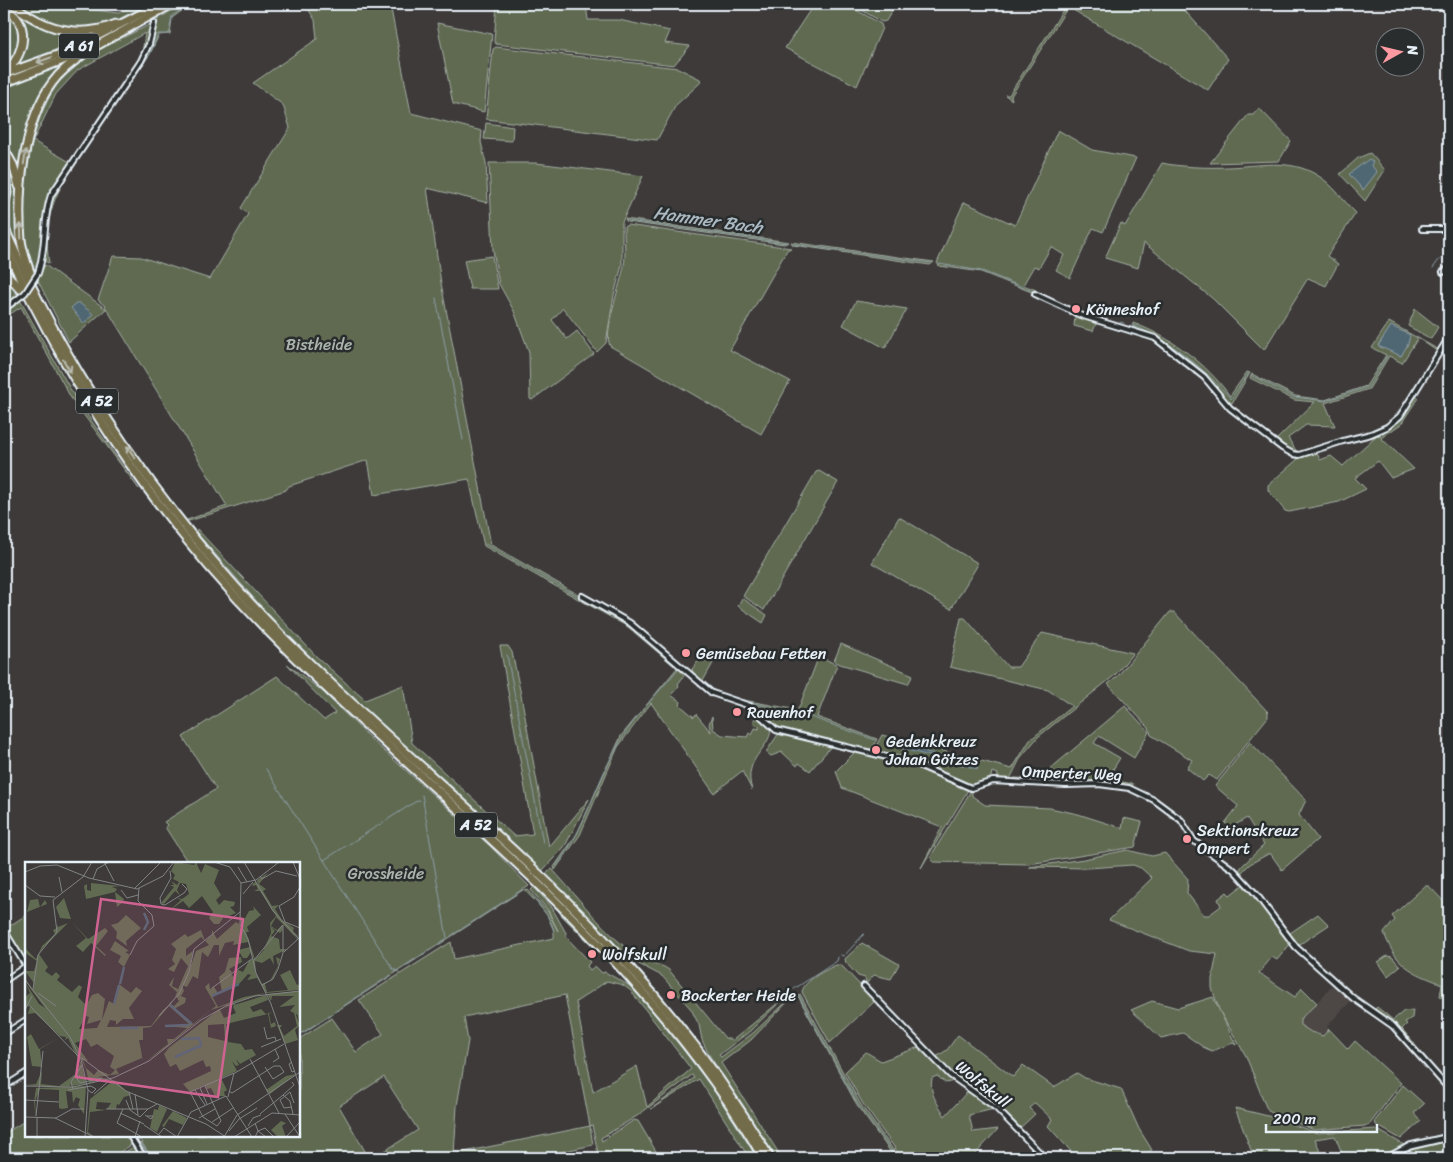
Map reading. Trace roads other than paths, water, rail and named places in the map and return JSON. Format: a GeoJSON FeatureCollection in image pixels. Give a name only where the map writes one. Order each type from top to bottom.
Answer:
{"type":"FeatureCollection","features":[{"type":"Feature","properties":{"kind":"highway"},"geometry":{"type":"LineString","coordinates":[[13,4],[43,25],[72,32],[102,29],[151,9]]}},
{"type":"Feature","properties":{"kind":"highway","name":"A 61"},"geometry":{"type":"LineString","coordinates":[[4,74],[66,52],[160,4]]}},
{"type":"Feature","properties":{"kind":"highway","name":"A 61"},"geometry":{"type":"LineString","coordinates":[[4,82],[89,50],[172,4]]}},
{"type":"Feature","properties":{"kind":"highway"},"geometry":{"type":"LineString","coordinates":[[4,8],[9,10],[20,24],[23,40],[19,57],[4,74]]}},
{"type":"Feature","properties":{"kind":"highway"},"geometry":{"type":"LineString","coordinates":[[21,206],[25,157],[34,124],[45,95],[66,67],[89,50]]}},
{"type":"Feature","properties":{"kind":"highway"},"geometry":{"type":"LineString","coordinates":[[4,149],[17,174],[24,256],[41,305]]}},
{"type":"Feature","properties":{"kind":"highway"},"geometry":{"type":"LineString","coordinates":[[4,171],[7,186],[5,203]]}},
{"type":"Feature","properties":{"kind":"highway","name":"A 52"},"geometry":{"type":"LineString","coordinates":[[4,228],[41,305],[88,388],[174,512],[213,560],[283,637],[559,895],[624,960],[704,1058],[770,1158]]}},
{"type":"Feature","properties":{"kind":"highway","name":"A 52"},"geometry":{"type":"LineString","coordinates":[[4,244],[29,298],[101,423],[166,513],[208,565],[287,651],[524,870],[620,965],[704,1068],[763,1158]]}},
{"type":"Feature","properties":{"kind":"highway"},"geometry":{"type":"LineString","coordinates":[[4,271],[29,298]]}},
{"type":"Feature","properties":{"kind":"main road"},"geometry":{"type":"LineString","coordinates":[[1387,1158],[1410,1146],[1449,1137]]}},
{"type":"Feature","properties":{"kind":"street"},"geometry":{"type":"LineString","coordinates":[[4,309],[25,292],[38,272],[43,255],[46,212],[51,195],[141,61],[149,44],[154,23]]}},
{"type":"Feature","properties":{"kind":"street"},"geometry":{"type":"LineString","coordinates":[[1422,229],[1449,229]]}},
{"type":"Feature","properties":{"kind":"street"},"geometry":{"type":"LineString","coordinates":[[1443,272],[1449,268]]}},
{"type":"Feature","properties":{"kind":"street"},"geometry":{"type":"LineString","coordinates":[[1034,294],[1080,315],[1155,338],[1204,376],[1230,408],[1282,448],[1293,454],[1300,455],[1371,434],[1387,427],[1400,416],[1449,337]]}},
{"type":"Feature","properties":{"kind":"street","name":"Omperter Weg"},"geometry":{"type":"LineString","coordinates":[[582,596],[630,623],[720,697],[750,706],[776,730],[916,764],[971,788],[993,782],[1066,785],[1099,784],[1129,788],[1142,794],[1181,820],[1194,841],[1234,870],[1276,919],[1296,947],[1353,998],[1393,1026],[1449,1089]]}},
{"type":"Feature","properties":{"kind":"street"},"geometry":{"type":"LineString","coordinates":[[4,930],[25,964]]}},
{"type":"Feature","properties":{"kind":"street"},"geometry":{"type":"LineString","coordinates":[[4,981],[25,967]]}},
{"type":"Feature","properties":{"kind":"street","name":"Wolfskull"},"geometry":{"type":"LineString","coordinates":[[864,986],[950,1075],[996,1108],[1045,1158]]}},
{"type":"Feature","properties":{"kind":"street"},"geometry":{"type":"LineString","coordinates":[[4,1034],[25,1021]]}},
{"type":"Feature","properties":{"kind":"street"},"geometry":{"type":"LineString","coordinates":[[4,1087],[25,1074]]}},
{"type":"Feature","properties":{"kind":"street"},"geometry":{"type":"LineString","coordinates":[[131,1137],[144,1158]]}},
{"type":"Feature","properties":{"kind":"water"},"geometry":{"type":"Polygon","coordinates":[[[1369,159],[1373,162],[1371,165],[1377,172],[1363,190],[1349,174],[1369,159]]]}},
{"type":"Feature","properties":{"kind":"water"},"geometry":{"type":"Polygon","coordinates":[[[78,302],[93,314],[84,324],[71,308],[78,302]]]}},
{"type":"Feature","properties":{"kind":"water"},"geometry":{"type":"Polygon","coordinates":[[[1391,326],[1410,335],[1408,344],[1401,356],[1378,346],[1391,326]]]}},
{"type":"Feature","properties":{"kind":"water"},"geometry":{"type":"Polygon","coordinates":[[[893,743],[975,765],[978,769],[892,746],[893,743]]]}},
{"type":"Feature","properties":{"kind":"waterway"},"geometry":{"type":"LineString","coordinates":[[170,27],[172,16],[190,4]]}},
{"type":"Feature","properties":{"kind":"waterway"},"geometry":{"type":"LineString","coordinates":[[113,106],[150,54],[158,34],[168,34],[170,31]]}},
{"type":"Feature","properties":{"kind":"waterway","name":"Hammer Bach"},"geometry":{"type":"LineString","coordinates":[[628,221],[786,243]]}},
{"type":"Feature","properties":{"kind":"waterway","name":"Hammer Bach"},"geometry":{"type":"LineString","coordinates":[[793,244],[931,263]]}},
{"type":"Feature","properties":{"kind":"waterway","name":"Hammer Bach"},"geometry":{"type":"LineString","coordinates":[[1433,268],[1439,260],[1449,254]]}},
{"type":"Feature","properties":{"kind":"waterway","name":"Hammer Bach"},"geometry":{"type":"LineString","coordinates":[[939,264],[982,271],[1035,292]]}},
{"type":"Feature","properties":{"kind":"waterway"},"geometry":{"type":"LineString","coordinates":[[436,298],[463,440]]}},
{"type":"Feature","properties":{"kind":"waterway","name":"Hammer Bach"},"geometry":{"type":"LineString","coordinates":[[1120,322],[1124,323]]}},
{"type":"Feature","properties":{"kind":"waterway","name":"Hammer Bach"},"geometry":{"type":"LineString","coordinates":[[1132,325],[1160,339],[1186,356],[1210,376],[1231,399],[1248,374]]}},
{"type":"Feature","properties":{"kind":"waterway","name":"Hammer Bach"},"geometry":{"type":"LineString","coordinates":[[1252,376],[1293,397],[1325,401],[1368,387],[1387,356]]}},
{"type":"Feature","properties":{"kind":"waterway"},"geometry":{"type":"LineString","coordinates":[[485,544],[630,626],[673,663]]}},
{"type":"Feature","properties":{"kind":"waterway"},"geometry":{"type":"LineString","coordinates":[[507,655],[543,843]]}},
{"type":"Feature","properties":{"kind":"waterway"},"geometry":{"type":"LineString","coordinates":[[556,866],[567,851],[583,822],[602,777],[623,736],[679,668]]}},
{"type":"Feature","properties":{"kind":"waterway"},"geometry":{"type":"LineString","coordinates":[[694,674],[714,692]]}},
{"type":"Feature","properties":{"kind":"waterway"},"geometry":{"type":"LineString","coordinates":[[736,699],[802,714],[875,740]]}},
{"type":"Feature","properties":{"kind":"waterway"},"geometry":{"type":"LineString","coordinates":[[266,769],[393,969],[397,971]]}},
{"type":"Feature","properties":{"kind":"waterway"},"geometry":{"type":"LineString","coordinates":[[422,795],[447,938]]}},
{"type":"Feature","properties":{"kind":"waterway"},"geometry":{"type":"LineString","coordinates":[[324,860],[420,800]]}},
{"type":"Feature","properties":{"kind":"waterway"},"geometry":{"type":"LineString","coordinates":[[451,936],[523,889]]}},
{"type":"Feature","properties":{"kind":"waterway"},"geometry":{"type":"LineString","coordinates":[[532,897],[547,915],[554,931]]}},
{"type":"Feature","properties":{"kind":"waterway"},"geometry":{"type":"LineString","coordinates":[[841,955],[844,956],[864,934]]}},
{"type":"Feature","properties":{"kind":"waterway"},"geometry":{"type":"LineString","coordinates":[[395,972],[446,939]]}},
{"type":"Feature","properties":{"kind":"waterway"},"geometry":{"type":"LineString","coordinates":[[794,989],[837,961],[838,957]]}},
{"type":"Feature","properties":{"kind":"waterway"},"geometry":{"type":"LineString","coordinates":[[302,1033],[391,975]]}},
{"type":"Feature","properties":{"kind":"waterway"},"geometry":{"type":"LineString","coordinates":[[799,996],[859,1106],[897,1158]]}},
{"type":"Feature","properties":{"kind":"waterway"},"geometry":{"type":"LineString","coordinates":[[138,1137],[139,1139],[142,1137]]}},
{"type":"Feature","properties":{"kind":"waterway"},"geometry":{"type":"LineString","coordinates":[[141,1143],[151,1158]]}},
{"type":"Feature","properties":{"kind":"place","name":"Könneshof"},"geometry":{"type":"Point","coordinates":[1076,309]}},
{"type":"Feature","properties":{"kind":"place","name":"Gemüsebau Fetten"},"geometry":{"type":"Point","coordinates":[686,653]}},
{"type":"Feature","properties":{"kind":"place","name":"Rauenhof"},"geometry":{"type":"Point","coordinates":[737,712]}},
{"type":"Feature","properties":{"kind":"place","name":"Gedenkkreuz Johan Götzes"},"geometry":{"type":"Point","coordinates":[876,750]}},
{"type":"Feature","properties":{"kind":"place","name":"Sektionskreuz Ompert"},"geometry":{"type":"Point","coordinates":[1187,839]}},
{"type":"Feature","properties":{"kind":"place","name":"Wolfskull"},"geometry":{"type":"Point","coordinates":[592,954]}},
{"type":"Feature","properties":{"kind":"place","name":"Bockerter Heide"},"geometry":{"type":"Point","coordinates":[671,995]}},
{"type":"Feature","properties":{"kind":"park label","name":"Bistheide"},"geometry":{"type":"Point","coordinates":[319,344]}},
{"type":"Feature","properties":{"kind":"park label","name":"Grossheide"},"geometry":{"type":"Point","coordinates":[386,873]}}]}
